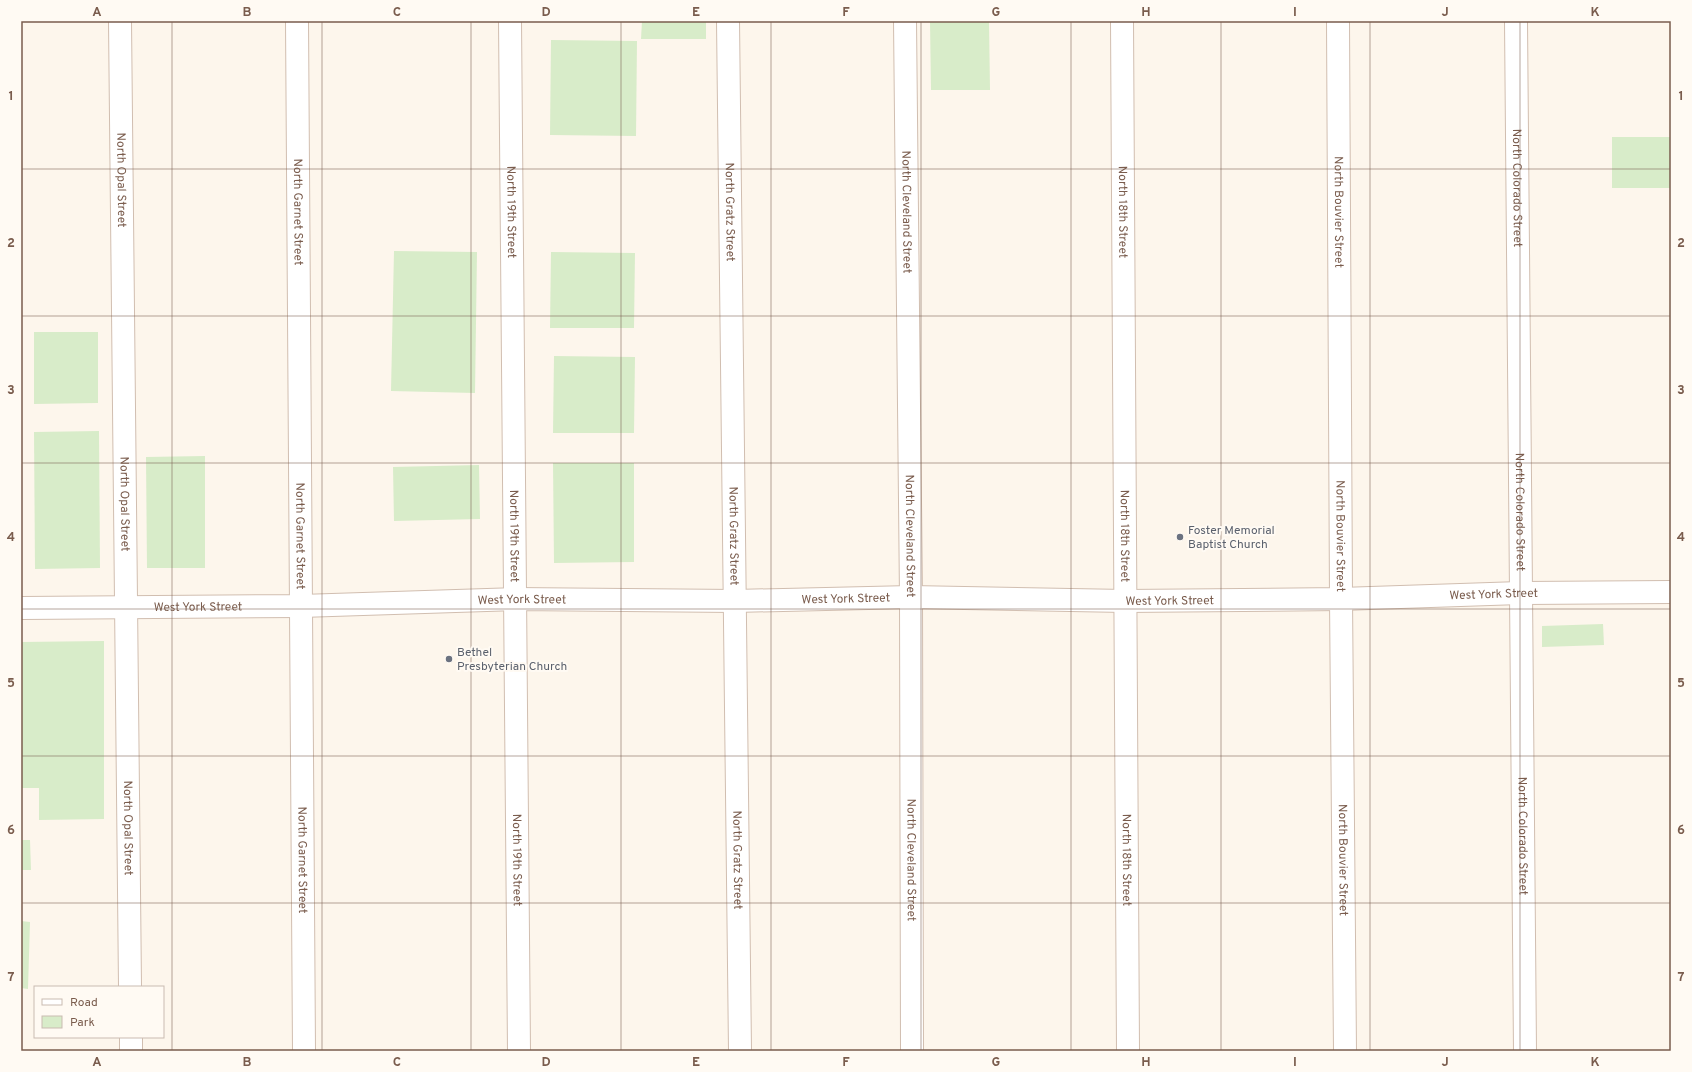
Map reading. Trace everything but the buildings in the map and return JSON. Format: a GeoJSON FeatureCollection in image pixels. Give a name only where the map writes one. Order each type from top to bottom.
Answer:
{"type":"FeatureCollection","features":[{"type":"Feature","properties":{"kind":"street","name":"North Opal Street"},"geometry":{"type":"LineString","coordinates":[[120,21],[130,986]]}},
{"type":"Feature","properties":{"kind":"street","name":"North Garnet Street"},"geometry":{"type":"LineString","coordinates":[[297,21],[304,1051]]}},
{"type":"Feature","properties":{"kind":"street","name":"North 19th Street"},"geometry":{"type":"LineString","coordinates":[[510,21],[518,1051]]}},
{"type":"Feature","properties":{"kind":"street","name":"North Gratz Street"},"geometry":{"type":"LineString","coordinates":[[728,21],[740,1051]]}},
{"type":"Feature","properties":{"kind":"street","name":"North Cleveland Street"},"geometry":{"type":"LineString","coordinates":[[905,21],[911,597],[912,1051]]}},
{"type":"Feature","properties":{"kind":"street","name":"North 18th Street"},"geometry":{"type":"LineString","coordinates":[[1122,21],[1124,601],[1128,1051]]}},
{"type":"Feature","properties":{"kind":"street","name":"North Bouvier Street"},"geometry":{"type":"LineString","coordinates":[[1338,21],[1341,599],[1346,1051]]}},
{"type":"Feature","properties":{"kind":"street","name":"North Colorado Street"},"geometry":{"type":"LineString","coordinates":[[1516,21],[1525,1051]]}},
{"type":"Feature","properties":{"kind":"street","name":"West York Street"},"geometry":{"type":"LineString","coordinates":[[21,608],[301,606],[515,599],[735,601],[911,597],[1124,601],[1341,599],[1520,593],[1671,592]]}},
{"type":"Feature","properties":{"kind":"street"},"geometry":{"type":"LineString","coordinates":[[130,1038],[131,1051]]}},
{"type":"Feature","properties":{"kind":"green space"},"geometry":{"type":"Polygon","coordinates":[[[642,21],[706,21],[706,39],[641,39],[642,21]]]}},
{"type":"Feature","properties":{"kind":"green space"},"geometry":{"type":"Polygon","coordinates":[[[930,21],[989,21],[990,90],[931,90],[930,21]]]}},
{"type":"Feature","properties":{"kind":"green space"},"geometry":{"type":"Polygon","coordinates":[[[551,40],[637,41],[636,136],[550,135],[551,40]]]}},
{"type":"Feature","properties":{"kind":"green space"},"geometry":{"type":"Polygon","coordinates":[[[1612,137],[1671,137],[1671,188],[1612,188],[1612,137]]]}},
{"type":"Feature","properties":{"kind":"green space"},"geometry":{"type":"Polygon","coordinates":[[[394,251],[477,252],[475,393],[391,391],[394,251]]]}},
{"type":"Feature","properties":{"kind":"green space"},"geometry":{"type":"Polygon","coordinates":[[[551,252],[635,253],[634,328],[550,328],[551,252]]]}},
{"type":"Feature","properties":{"kind":"green space"},"geometry":{"type":"Polygon","coordinates":[[[34,332],[98,332],[98,403],[34,404],[34,332]]]}},
{"type":"Feature","properties":{"kind":"green space"},"geometry":{"type":"Polygon","coordinates":[[[554,356],[635,357],[634,433],[553,433],[554,356]]]}},
{"type":"Feature","properties":{"kind":"green space"},"geometry":{"type":"Polygon","coordinates":[[[99,431],[100,568],[35,569],[34,432],[99,431]]]}},
{"type":"Feature","properties":{"kind":"green space"},"geometry":{"type":"Polygon","coordinates":[[[205,456],[205,568],[147,568],[146,457],[205,456]]]}},
{"type":"Feature","properties":{"kind":"green space"},"geometry":{"type":"Polygon","coordinates":[[[553,463],[634,463],[634,562],[554,563],[553,463]]]}},
{"type":"Feature","properties":{"kind":"green space"},"geometry":{"type":"Polygon","coordinates":[[[479,465],[480,519],[394,521],[393,467],[479,465]]]}},
{"type":"Feature","properties":{"kind":"green space"},"geometry":{"type":"Polygon","coordinates":[[[1603,624],[1604,645],[1542,647],[1542,626],[1603,624]]]}},
{"type":"Feature","properties":{"kind":"green space"},"geometry":{"type":"Polygon","coordinates":[[[104,641],[104,819],[39,820],[39,788],[21,788],[21,642],[104,641]]]}},
{"type":"Feature","properties":{"kind":"green space"},"geometry":{"type":"Polygon","coordinates":[[[21,840],[30,840],[31,870],[21,870],[21,840]]]}},
{"type":"Feature","properties":{"kind":"green space"},"geometry":{"type":"Polygon","coordinates":[[[21,921],[30,922],[28,989],[21,988],[21,921]]]}},
{"type":"Feature","properties":{"kind":"place","name":"Foster Memorial Baptist Church"},"geometry":{"type":"Point","coordinates":[1180,537]}},
{"type":"Feature","properties":{"kind":"place","name":"Bethel Presbyterian Church"},"geometry":{"type":"Point","coordinates":[449,659]}}]}
